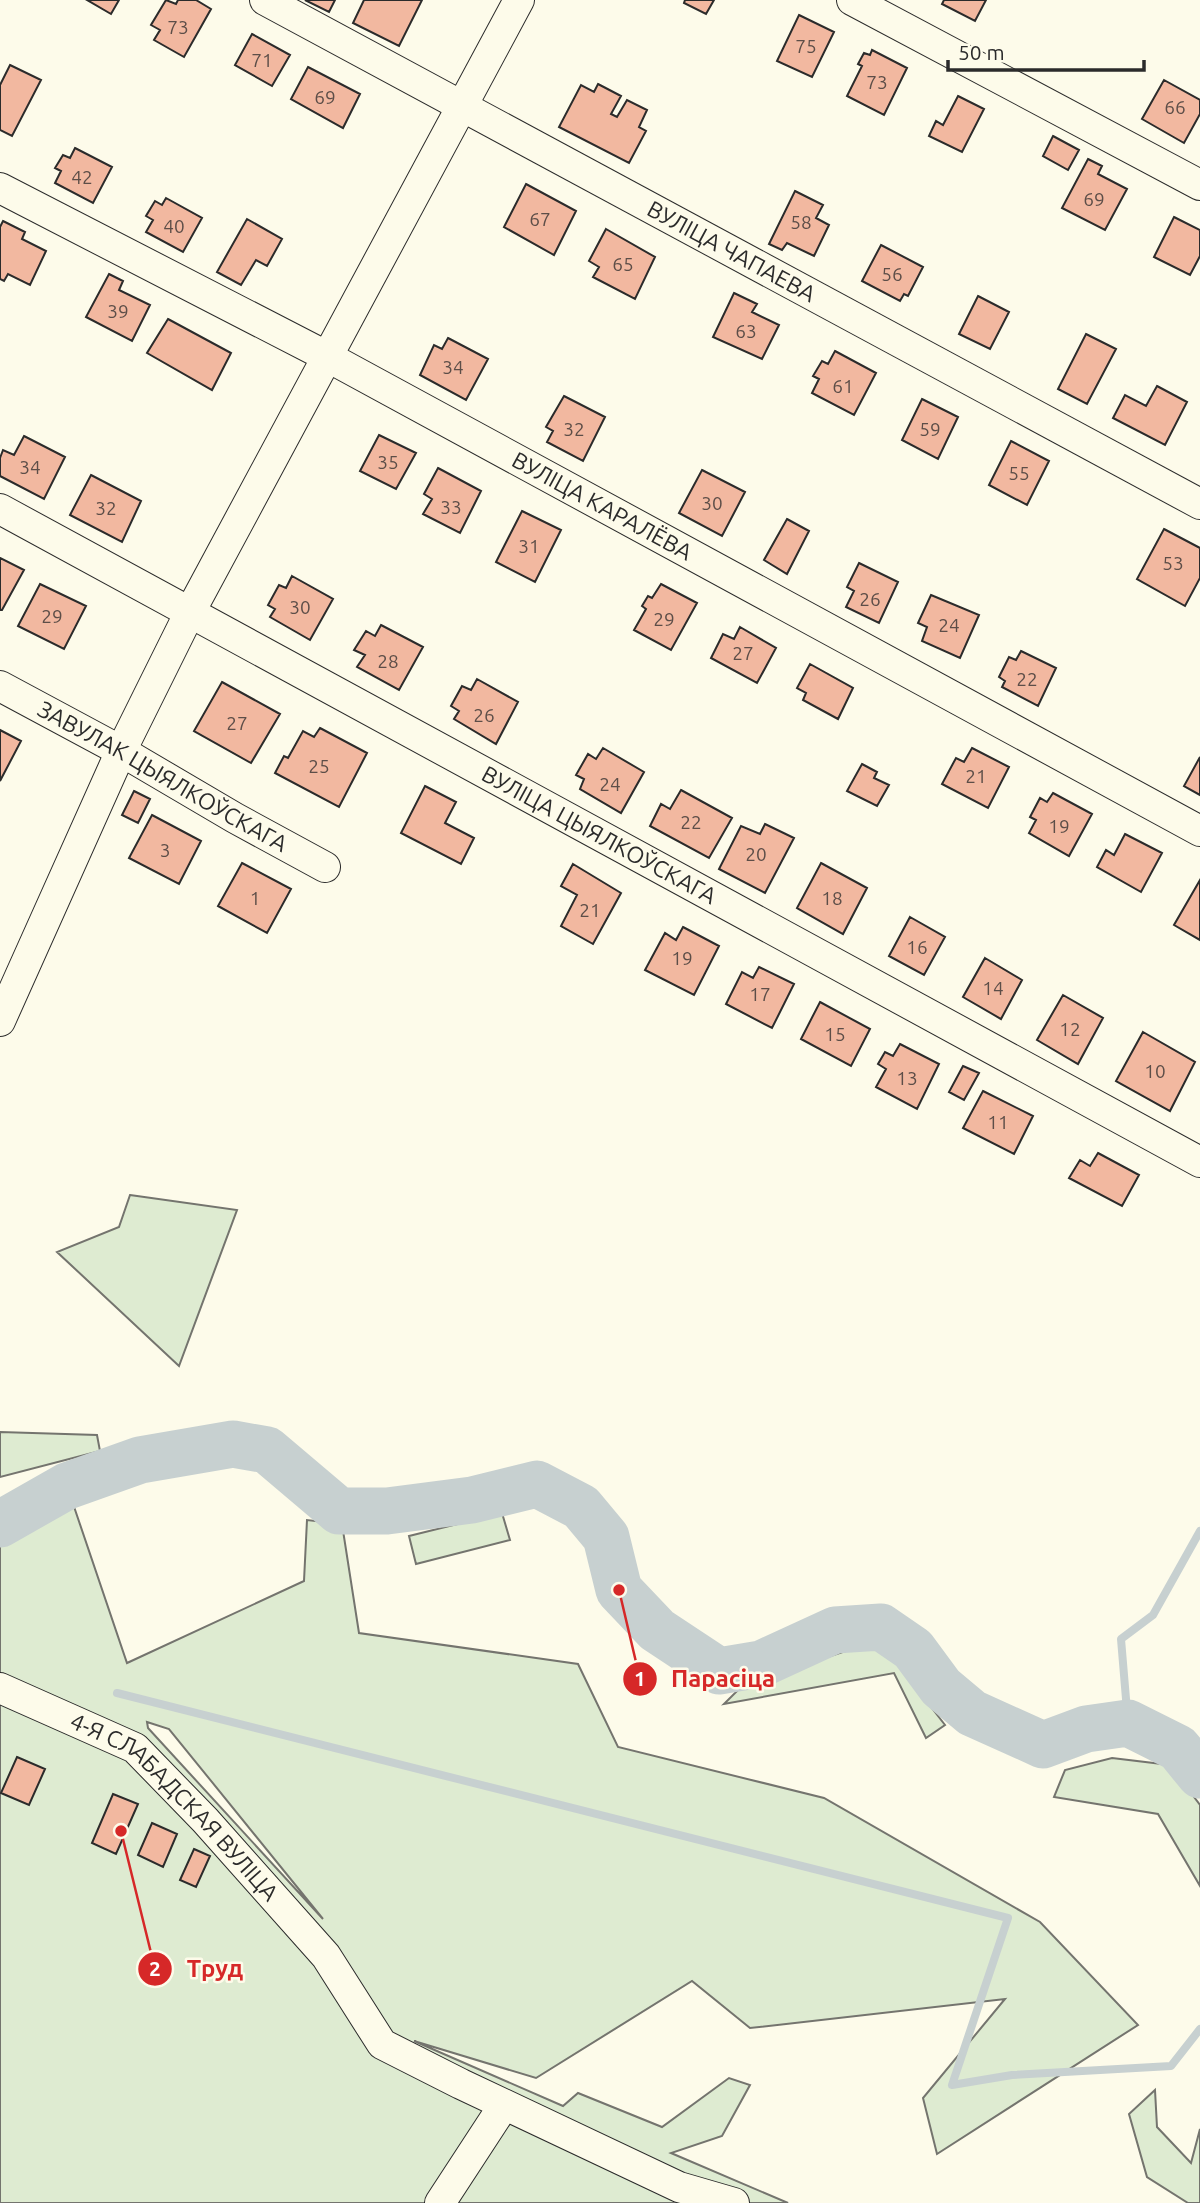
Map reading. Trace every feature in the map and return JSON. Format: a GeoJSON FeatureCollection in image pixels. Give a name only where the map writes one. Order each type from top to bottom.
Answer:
{"type":"FeatureCollection","features":[{"type":"Feature","properties":{"kind":"street","name":"ВУЛІЦА ЧАПАЕВА"},"geometry":{"type":"LineString","coordinates":[[265,0],[1200,504]]}},
{"type":"Feature","properties":{"kind":"street"},"geometry":{"type":"LineString","coordinates":[[0,1021],[121,751],[190,612],[520,0]]}},
{"type":"Feature","properties":{"kind":"street"},"geometry":{"type":"LineString","coordinates":[[852,0],[1200,185]]}},
{"type":"Feature","properties":{"kind":"street","name":"ВУЛІЦА КАРАЛЁВА"},"geometry":{"type":"LineString","coordinates":[[0,188],[328,357],[1200,831]]}},
{"type":"Feature","properties":{"kind":"street","name":"ВУЛІЦА ЦЫЯЛКОЎСКАГА"},"geometry":{"type":"LineString","coordinates":[[0,509],[1200,1161]]}},
{"type":"Feature","properties":{"kind":"street","name":"ЗАВУЛАК ЦЫЯЛКОЎСКАГА"},"geometry":{"type":"LineString","coordinates":[[0,686],[325,867]]}},
{"type":"Feature","properties":{"kind":"street","name":"4-Я СЛАБАДСКАЯ ВУЛІЦА"},"geometry":{"type":"LineString","coordinates":[[0,1688],[135,1748],[205,1820],[326,1956],[382,2044],[679,2187],[734,2203]]}},
{"type":"Feature","properties":{"kind":"street"},"geometry":{"type":"LineString","coordinates":[[440,2203],[504,2105]]}},
{"type":"Feature","properties":{"kind":"green space"},"geometry":{"type":"Polygon","coordinates":[[[130,1195],[237,1210],[179,1366],[57,1252],[119,1227],[130,1195]]]}},
{"type":"Feature","properties":{"kind":"green space"},"geometry":{"type":"Polygon","coordinates":[[[0,1432],[97,1435],[100,1451],[0,1477],[0,1432]]]}},
{"type":"Feature","properties":{"kind":"green space"},"geometry":{"type":"Polygon","coordinates":[[[67,1486],[127,1663],[304,1581],[307,1520],[342,1524],[359,1633],[578,1664],[618,1747],[824,1798],[1040,1922],[1138,2025],[937,2154],[923,2098],[1005,1999],[750,2028],[692,1981],[536,2078],[414,2041],[563,2106],[578,2093],[662,2127],[729,2078],[750,2085],[722,2136],[671,2153],[788,2203],[0,2203],[0,1524],[67,1486]],[[147,1722],[148,1728],[323,1919],[169,1729],[147,1722]]]}},
{"type":"Feature","properties":{"kind":"green space"},"geometry":{"type":"Polygon","coordinates":[[[502,1513],[510,1540],[416,1564],[409,1536],[502,1513]]]}},
{"type":"Feature","properties":{"kind":"green space"},"geometry":{"type":"Polygon","coordinates":[[[879,1640],[945,1725],[926,1738],[894,1673],[724,1704],[743,1685],[879,1640]]]}},
{"type":"Feature","properties":{"kind":"green space"},"geometry":{"type":"Polygon","coordinates":[[[1112,1758],[1170,1765],[1200,1805],[1200,1886],[1158,1814],[1054,1797],[1065,1770],[1112,1758]]]}},
{"type":"Feature","properties":{"kind":"green space"},"geometry":{"type":"Polygon","coordinates":[[[1155,2090],[1157,2127],[1191,2163],[1200,2129],[1200,2203],[1188,2203],[1147,2177],[1129,2114],[1155,2090]]]}},
{"type":"Feature","properties":{"kind":"building"},"geometry":{"type":"Polygon","coordinates":[[[87,0],[119,0],[111,14],[87,0]]]}},
{"type":"Feature","properties":{"kind":"building"},"geometry":{"type":"Polygon","coordinates":[[[166,0],[176,4],[178,0],[196,0],[211,9],[184,57],[154,40],[160,30],[151,25],[166,0]]]}},
{"type":"Feature","properties":{"kind":"building"},"geometry":{"type":"Polygon","coordinates":[[[305,0],[335,0],[329,12],[305,0]]]}},
{"type":"Feature","properties":{"kind":"building"},"geometry":{"type":"Polygon","coordinates":[[[364,0],[422,0],[399,46],[353,23],[364,0]]]}},
{"type":"Feature","properties":{"kind":"building"},"geometry":{"type":"Polygon","coordinates":[[[685,0],[714,0],[706,14],[684,3],[685,0]]]}},
{"type":"Feature","properties":{"kind":"building"},"geometry":{"type":"Polygon","coordinates":[[[944,0],[986,0],[975,21],[942,4],[944,0]]]}},
{"type":"Feature","properties":{"kind":"building"},"geometry":{"type":"Polygon","coordinates":[[[799,15],[834,32],[812,77],[777,61],[799,15]]]}},
{"type":"Feature","properties":{"kind":"building"},"geometry":{"type":"Polygon","coordinates":[[[252,34],[290,55],[272,86],[235,65],[252,34]]]}},
{"type":"Feature","properties":{"kind":"building"},"geometry":{"type":"Polygon","coordinates":[[[872,50],[907,68],[884,115],[847,96],[862,66],[858,64],[864,53],[870,55],[872,50]]]}},
{"type":"Feature","properties":{"kind":"building"},"geometry":{"type":"Polygon","coordinates":[[[10,65],[41,80],[12,136],[0,130],[0,85],[10,65]]]}},
{"type":"Feature","properties":{"kind":"building"},"geometry":{"type":"Polygon","coordinates":[[[308,67],[360,94],[343,128],[291,99],[308,67]]]}},
{"type":"Feature","properties":{"kind":"building"},"geometry":{"type":"Polygon","coordinates":[[[1164,80],[1200,100],[1200,114],[1184,143],[1142,119],[1164,80]]]}},
{"type":"Feature","properties":{"kind":"building"},"geometry":{"type":"Polygon","coordinates":[[[598,84],[621,96],[611,114],[617,117],[627,100],[647,110],[639,127],[646,131],[629,163],[559,127],[581,85],[594,92],[598,84]]]}},
{"type":"Feature","properties":{"kind":"building"},"geometry":{"type":"Polygon","coordinates":[[[958,96],[984,109],[962,152],[929,136],[936,121],[943,125],[958,96]]]}},
{"type":"Feature","properties":{"kind":"building"},"geometry":{"type":"Polygon","coordinates":[[[1053,136],[1079,150],[1068,170],[1043,156],[1053,136]]]}},
{"type":"Feature","properties":{"kind":"building"},"geometry":{"type":"Polygon","coordinates":[[[75,148],[112,167],[93,203],[55,183],[61,171],[55,168],[63,155],[70,158],[75,148]]]}},
{"type":"Feature","properties":{"kind":"building"},"geometry":{"type":"Polygon","coordinates":[[[1088,159],[1102,166],[1098,174],[1127,189],[1105,230],[1062,208],[1088,159]]]}},
{"type":"Feature","properties":{"kind":"building"},"geometry":{"type":"Polygon","coordinates":[[[526,184],[576,211],[554,255],[504,227],[526,184]]]}},
{"type":"Feature","properties":{"kind":"building"},"geometry":{"type":"Polygon","coordinates":[[[795,191],[823,205],[816,218],[829,225],[814,256],[787,243],[782,250],[769,244],[795,191]]]}},
{"type":"Feature","properties":{"kind":"building"},"geometry":{"type":"Polygon","coordinates":[[[166,198],[202,218],[183,252],[146,232],[153,220],[146,216],[155,201],[162,205],[166,198]]]}},
{"type":"Feature","properties":{"kind":"building"},"geometry":{"type":"Polygon","coordinates":[[[1174,217],[1200,230],[1200,256],[1190,275],[1154,257],[1174,217]]]}},
{"type":"Feature","properties":{"kind":"building"},"geometry":{"type":"Polygon","coordinates":[[[247,219],[282,239],[267,266],[256,260],[241,285],[217,272],[247,219]]]}},
{"type":"Feature","properties":{"kind":"building"},"geometry":{"type":"Polygon","coordinates":[[[3,221],[25,232],[22,239],[46,251],[30,285],[8,274],[4,281],[0,279],[0,227],[3,221]]]}},
{"type":"Feature","properties":{"kind":"building"},"geometry":{"type":"Polygon","coordinates":[[[606,229],[655,257],[635,299],[593,277],[599,267],[589,261],[606,229]]]}},
{"type":"Feature","properties":{"kind":"building"},"geometry":{"type":"Polygon","coordinates":[[[881,245],[923,267],[908,296],[904,294],[900,301],[862,281],[881,245]]]}},
{"type":"Feature","properties":{"kind":"building"},"geometry":{"type":"Polygon","coordinates":[[[109,274],[123,281],[119,290],[150,305],[132,341],[86,317],[109,274]]]}},
{"type":"Feature","properties":{"kind":"building"},"geometry":{"type":"Polygon","coordinates":[[[734,293],[757,304],[752,312],[779,325],[762,359],[713,337],[734,293]]]}},
{"type":"Feature","properties":{"kind":"building"},"geometry":{"type":"Polygon","coordinates":[[[978,296],[1009,312],[990,349],[959,334],[978,296]]]}},
{"type":"Feature","properties":{"kind":"building"},"geometry":{"type":"Polygon","coordinates":[[[168,319],[231,353],[212,390],[147,353],[168,319]]]}},
{"type":"Feature","properties":{"kind":"building"},"geometry":{"type":"Polygon","coordinates":[[[1086,334],[1116,349],[1087,404],[1058,389],[1086,334]]]}},
{"type":"Feature","properties":{"kind":"building"},"geometry":{"type":"Polygon","coordinates":[[[448,338],[488,359],[466,400],[420,375],[434,345],[442,349],[448,338]]]}},
{"type":"Feature","properties":{"kind":"building"},"geometry":{"type":"Polygon","coordinates":[[[835,351],[876,373],[854,415],[812,393],[819,379],[813,376],[822,361],[828,364],[835,351]]]}},
{"type":"Feature","properties":{"kind":"building"},"geometry":{"type":"Polygon","coordinates":[[[1157,386],[1187,402],[1165,445],[1113,418],[1125,395],[1146,406],[1157,386]]]}},
{"type":"Feature","properties":{"kind":"building"},"geometry":{"type":"Polygon","coordinates":[[[564,396],[605,417],[583,461],[547,442],[553,431],[546,427],[564,396]]]}},
{"type":"Feature","properties":{"kind":"building"},"geometry":{"type":"Polygon","coordinates":[[[922,399],[958,417],[938,459],[902,440],[922,399]]]}},
{"type":"Feature","properties":{"kind":"building"},"geometry":{"type":"Polygon","coordinates":[[[379,435],[416,453],[396,489],[360,471],[379,435]]]}},
{"type":"Feature","properties":{"kind":"building"},"geometry":{"type":"Polygon","coordinates":[[[24,436],[65,457],[44,499],[0,476],[3,450],[14,455],[24,436]]]}},
{"type":"Feature","properties":{"kind":"building"},"geometry":{"type":"Polygon","coordinates":[[[1011,441],[1049,461],[1027,505],[989,485],[1011,441]]]}},
{"type":"Feature","properties":{"kind":"building"},"geometry":{"type":"Polygon","coordinates":[[[438,468],[481,491],[460,533],[423,514],[432,499],[424,494],[438,468]]]}},
{"type":"Feature","properties":{"kind":"building"},"geometry":{"type":"Polygon","coordinates":[[[702,470],[745,492],[722,536],[679,513],[702,470]]]}},
{"type":"Feature","properties":{"kind":"building"},"geometry":{"type":"Polygon","coordinates":[[[91,475],[141,501],[122,542],[70,515],[91,475]]]}},
{"type":"Feature","properties":{"kind":"building"},"geometry":{"type":"Polygon","coordinates":[[[522,511],[561,530],[535,582],[496,562],[522,511]]]}},
{"type":"Feature","properties":{"kind":"building"},"geometry":{"type":"Polygon","coordinates":[[[787,519],[809,531],[787,574],[764,560],[787,519]]]}},
{"type":"Feature","properties":{"kind":"building"},"geometry":{"type":"Polygon","coordinates":[[[1164,529],[1200,548],[1200,578],[1185,606],[1137,579],[1164,529]]]}},
{"type":"Feature","properties":{"kind":"building"},"geometry":{"type":"Polygon","coordinates":[[[0,558],[24,570],[2,610],[0,610],[0,558]]]}},
{"type":"Feature","properties":{"kind":"building"},"geometry":{"type":"Polygon","coordinates":[[[859,563],[898,582],[879,623],[846,607],[854,591],[847,587],[859,563]]]}},
{"type":"Feature","properties":{"kind":"building"},"geometry":{"type":"Polygon","coordinates":[[[292,576],[333,599],[310,640],[270,617],[275,609],[268,605],[279,585],[286,588],[292,576]]]}},
{"type":"Feature","properties":{"kind":"building"},"geometry":{"type":"Polygon","coordinates":[[[40,584],[86,606],[64,649],[18,626],[40,584]]]}},
{"type":"Feature","properties":{"kind":"building"},"geometry":{"type":"Polygon","coordinates":[[[661,584],[697,603],[671,650],[634,630],[646,609],[642,606],[648,596],[652,598],[661,584]]]}},
{"type":"Feature","properties":{"kind":"building"},"geometry":{"type":"Polygon","coordinates":[[[931,595],[979,615],[960,658],[922,641],[927,627],[918,623],[931,595]]]}},
{"type":"Feature","properties":{"kind":"building"},"geometry":{"type":"Polygon","coordinates":[[[381,625],[423,647],[399,690],[357,667],[365,655],[354,650],[366,631],[375,636],[381,625]]]}},
{"type":"Feature","properties":{"kind":"building"},"geometry":{"type":"Polygon","coordinates":[[[740,627],[776,648],[757,683],[711,658],[723,634],[734,639],[740,627]]]}},
{"type":"Feature","properties":{"kind":"building"},"geometry":{"type":"Polygon","coordinates":[[[1021,651],[1056,668],[1038,706],[1002,687],[1005,681],[999,677],[1009,657],[1016,660],[1021,651]]]}},
{"type":"Feature","properties":{"kind":"building"},"geometry":{"type":"Polygon","coordinates":[[[810,664],[853,688],[838,719],[803,700],[806,693],[797,688],[810,664]]]}},
{"type":"Feature","properties":{"kind":"building"},"geometry":{"type":"Polygon","coordinates":[[[477,679],[518,702],[496,744],[454,719],[459,711],[451,706],[462,686],[471,690],[477,679]]]}},
{"type":"Feature","properties":{"kind":"building"},"geometry":{"type":"Polygon","coordinates":[[[222,682],[280,714],[251,763],[194,731],[222,682]]]}},
{"type":"Feature","properties":{"kind":"building"},"geometry":{"type":"Polygon","coordinates":[[[320,728],[367,753],[339,807],[275,773],[284,756],[288,758],[303,731],[314,737],[320,728]]]}},
{"type":"Feature","properties":{"kind":"building"},"geometry":{"type":"Polygon","coordinates":[[[0,730],[21,741],[0,781],[0,730]]]}},
{"type":"Feature","properties":{"kind":"building"},"geometry":{"type":"Polygon","coordinates":[[[603,748],[644,772],[621,813],[580,789],[584,779],[576,775],[588,754],[596,759],[603,748]]]}},
{"type":"Feature","properties":{"kind":"building"},"geometry":{"type":"Polygon","coordinates":[[[972,748],[1009,767],[988,808],[942,784],[956,758],[964,762],[972,748]]]}},
{"type":"Feature","properties":{"kind":"building"},"geometry":{"type":"Polygon","coordinates":[[[1200,757],[1200,795],[1184,786],[1200,757]]]}},
{"type":"Feature","properties":{"kind":"building"},"geometry":{"type":"Polygon","coordinates":[[[862,764],[877,772],[874,778],[889,785],[877,806],[847,791],[862,764]]]}},
{"type":"Feature","properties":{"kind":"building"},"geometry":{"type":"Polygon","coordinates":[[[425,786],[456,802],[445,823],[474,838],[461,864],[401,833],[425,786]]]}},
{"type":"Feature","properties":{"kind":"building"},"geometry":{"type":"Polygon","coordinates":[[[681,790],[732,818],[709,858],[650,826],[661,804],[670,809],[681,790]]]}},
{"type":"Feature","properties":{"kind":"building"},"geometry":{"type":"Polygon","coordinates":[[[134,791],[150,799],[138,823],[122,815],[134,791]]]}},
{"type":"Feature","properties":{"kind":"building"},"geometry":{"type":"Polygon","coordinates":[[[1053,793],[1092,814],[1069,856],[1029,833],[1036,820],[1030,817],[1040,798],[1047,802],[1053,793]]]}},
{"type":"Feature","properties":{"kind":"building"},"geometry":{"type":"Polygon","coordinates":[[[152,815],[201,841],[179,884],[129,858],[152,815]]]}},
{"type":"Feature","properties":{"kind":"building"},"geometry":{"type":"Polygon","coordinates":[[[765,824],[794,838],[765,893],[719,869],[741,826],[760,834],[765,824]]]}},
{"type":"Feature","properties":{"kind":"building"},"geometry":{"type":"Polygon","coordinates":[[[1125,834],[1162,853],[1141,892],[1097,867],[1106,850],[1114,855],[1125,834]]]}},
{"type":"Feature","properties":{"kind":"building"},"geometry":{"type":"Polygon","coordinates":[[[242,863],[291,889],[267,933],[218,906],[242,863]]]}},
{"type":"Feature","properties":{"kind":"building"},"geometry":{"type":"Polygon","coordinates":[[[821,863],[867,888],[843,934],[797,908],[821,863]]]}},
{"type":"Feature","properties":{"kind":"building"},"geometry":{"type":"Polygon","coordinates":[[[573,864],[621,893],[593,944],[561,926],[577,895],[561,886],[573,864]]]}},
{"type":"Feature","properties":{"kind":"building"},"geometry":{"type":"Polygon","coordinates":[[[1200,880],[1200,940],[1174,925],[1200,880]]]}},
{"type":"Feature","properties":{"kind":"building"},"geometry":{"type":"Polygon","coordinates":[[[910,917],[945,937],[924,975],[889,956],[910,917]]]}},
{"type":"Feature","properties":{"kind":"building"},"geometry":{"type":"Polygon","coordinates":[[[683,927],[719,946],[694,995],[645,970],[665,933],[676,940],[683,927]]]}},
{"type":"Feature","properties":{"kind":"building"},"geometry":{"type":"Polygon","coordinates":[[[985,958],[1022,980],[1001,1019],[963,997],[985,958]]]}},
{"type":"Feature","properties":{"kind":"building"},"geometry":{"type":"Polygon","coordinates":[[[759,967],[794,984],[772,1028],[726,1004],[742,972],[753,978],[759,967]]]}},
{"type":"Feature","properties":{"kind":"building"},"geometry":{"type":"Polygon","coordinates":[[[1063,995],[1103,1018],[1078,1064],[1037,1040],[1063,995]]]}},
{"type":"Feature","properties":{"kind":"building"},"geometry":{"type":"Polygon","coordinates":[[[820,1002],[870,1029],[851,1066],[801,1039],[820,1002]]]}},
{"type":"Feature","properties":{"kind":"building"},"geometry":{"type":"Polygon","coordinates":[[[1143,1032],[1195,1062],[1170,1111],[1116,1081],[1143,1032]]]}},
{"type":"Feature","properties":{"kind":"building"},"geometry":{"type":"Polygon","coordinates":[[[900,1044],[939,1064],[917,1109],[876,1087],[886,1069],[878,1064],[885,1052],[893,1056],[900,1044]]]}},
{"type":"Feature","properties":{"kind":"building"},"geometry":{"type":"Polygon","coordinates":[[[963,1066],[979,1073],[964,1100],[949,1092],[963,1066]]]}},
{"type":"Feature","properties":{"kind":"building"},"geometry":{"type":"Polygon","coordinates":[[[983,1091],[1033,1116],[1014,1154],[963,1128],[983,1091]]]}},
{"type":"Feature","properties":{"kind":"building"},"geometry":{"type":"Polygon","coordinates":[[[1098,1153],[1139,1175],[1122,1206],[1069,1178],[1080,1160],[1090,1166],[1098,1153]]]}},
{"type":"Feature","properties":{"kind":"building"},"geometry":{"type":"Polygon","coordinates":[[[17,1757],[45,1769],[29,1805],[1,1793],[17,1757]]]}},
{"type":"Feature","properties":{"kind":"building"},"geometry":{"type":"Polygon","coordinates":[[[113,1794],[138,1804],[116,1854],[92,1843],[113,1794]]]}},
{"type":"Feature","properties":{"kind":"building"},"geometry":{"type":"Polygon","coordinates":[[[152,1823],[177,1834],[163,1867],[138,1855],[152,1823]]]}},
{"type":"Feature","properties":{"kind":"building"},"geometry":{"type":"Polygon","coordinates":[[[194,1849],[210,1856],[196,1887],[180,1880],[194,1849]]]}},
{"type":"Feature","properties":{"kind":"waterway"},"geometry":{"type":"LineString","coordinates":[[0,1524],[67,1486],[140,1460],[233,1444],[267,1450],[339,1511],[387,1511],[472,1500],[537,1484],[581,1507],[606,1537],[619,1590],[657,1630],[719,1671],[761,1664],[835,1630],[881,1627],[913,1649],[941,1687],[972,1713],[1043,1745],[1086,1729],[1128,1723],[1178,1748],[1200,1775]]}},
{"type":"Feature","properties":{"kind":"waterway"},"geometry":{"type":"LineString","coordinates":[[1128,1723],[1121,1639],[1153,1615],[1200,1531]]}},
{"type":"Feature","properties":{"kind":"waterway"},"geometry":{"type":"LineString","coordinates":[[117,1693],[1008,1918],[952,2085],[1012,2075],[1171,2066],[1200,2029]]}},
{"type":"Feature","properties":{"kind":"place","name":"Парасіца"},"geometry":{"type":"Point","coordinates":[619,1590]}},
{"type":"Feature","properties":{"kind":"place","name":"Труд"},"geometry":{"type":"Point","coordinates":[121,1831]}}]}
